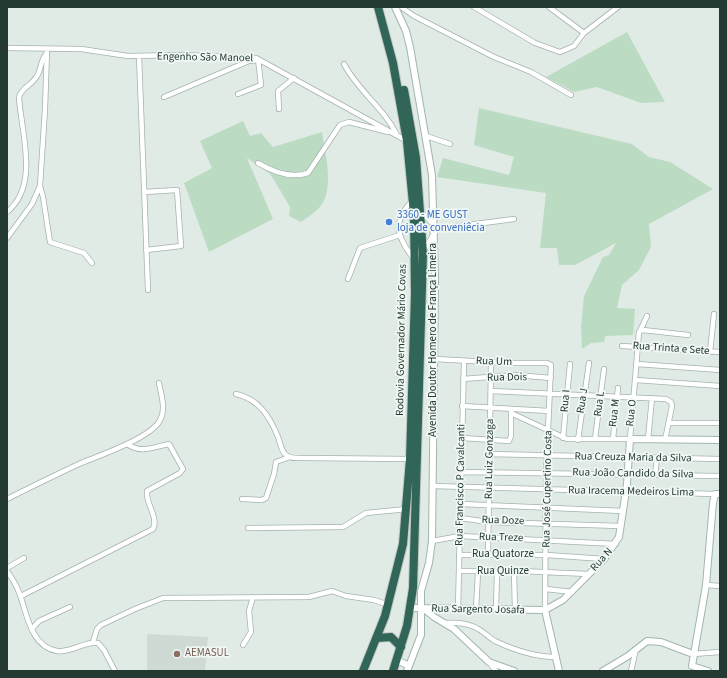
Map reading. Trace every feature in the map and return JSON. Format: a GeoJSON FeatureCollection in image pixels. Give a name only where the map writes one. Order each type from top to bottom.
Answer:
{"type":"FeatureCollection","features":[{"type":"Feature","properties":{"kind":"highway","name":"Rodovia Governador Mário Covas"},"geometry":{"type":"LineString","coordinates":[[364,671],[388,605],[404,544],[410,459],[415,260],[413,200],[407,141],[393,63],[378,7]]}},
{"type":"Feature","properties":{"kind":"highway","name":"Rodovia Governador Mário Covas"},"geometry":{"type":"LineString","coordinates":[[384,7],[400,72],[413,139],[423,253],[415,551],[411,608],[393,671]]}},
{"type":"Feature","properties":{"kind":"highway"},"geometry":{"type":"LineString","coordinates":[[377,638],[391,637],[401,647]]}},
{"type":"Feature","properties":{"kind":"street","name":"Avenida Doutor Homero de França Limeira"},"geometry":{"type":"LineString","coordinates":[[395,7],[408,36],[432,175],[435,229],[435,359],[432,541],[429,563],[421,591],[421,635],[408,669]]}},
{"type":"Feature","properties":{"kind":"street"},"geometry":{"type":"LineString","coordinates":[[401,7],[414,16],[485,53],[541,77],[571,95]]}},
{"type":"Feature","properties":{"kind":"street"},"geometry":{"type":"LineString","coordinates":[[474,7],[535,43],[556,51],[570,49],[584,33],[618,7]]}},
{"type":"Feature","properties":{"kind":"street"},"geometry":{"type":"LineString","coordinates":[[549,7],[565,17],[584,33]]}},
{"type":"Feature","properties":{"kind":"street","name":"Engenho São Manoel"},"geometry":{"type":"LineString","coordinates":[[7,48],[47,52],[81,49],[118,55],[139,56],[251,57],[258,59],[294,78],[407,141]]}},
{"type":"Feature","properties":{"kind":"street"},"geometry":{"type":"LineString","coordinates":[[7,238],[32,204],[40,186],[46,109],[47,52]]}},
{"type":"Feature","properties":{"kind":"street"},"geometry":{"type":"LineString","coordinates":[[7,212],[16,203],[20,195],[26,173],[19,97],[21,90],[37,76],[41,61],[47,52]]}},
{"type":"Feature","properties":{"kind":"street"},"geometry":{"type":"LineString","coordinates":[[139,56],[148,290]]}},
{"type":"Feature","properties":{"kind":"street"},"geometry":{"type":"LineString","coordinates":[[164,97],[249,61],[258,59],[261,85],[238,94]]}},
{"type":"Feature","properties":{"kind":"street"},"geometry":{"type":"LineString","coordinates":[[344,64],[355,83],[390,121],[397,135]]}},
{"type":"Feature","properties":{"kind":"street"},"geometry":{"type":"LineString","coordinates":[[279,109],[278,91],[294,78]]}},
{"type":"Feature","properties":{"kind":"street"},"geometry":{"type":"LineString","coordinates":[[258,163],[272,171],[284,174],[299,176],[308,173],[340,125],[349,122],[397,135]]}},
{"type":"Feature","properties":{"kind":"street"},"geometry":{"type":"LineString","coordinates":[[426,136],[450,144]]}},
{"type":"Feature","properties":{"kind":"street"},"geometry":{"type":"LineString","coordinates":[[40,186],[50,242],[84,252],[92,263]]}},
{"type":"Feature","properties":{"kind":"street"},"geometry":{"type":"LineString","coordinates":[[144,192],[177,190],[180,246],[146,250]]}},
{"type":"Feature","properties":{"kind":"street"},"geometry":{"type":"LineString","coordinates":[[413,200],[400,214],[398,224],[400,235],[407,249],[415,260]]}},
{"type":"Feature","properties":{"kind":"street"},"geometry":{"type":"LineString","coordinates":[[419,210],[435,229]]}},
{"type":"Feature","properties":{"kind":"street"},"geometry":{"type":"LineString","coordinates":[[435,229],[514,219]]}},
{"type":"Feature","properties":{"kind":"street"},"geometry":{"type":"LineString","coordinates":[[423,253],[435,229]]}},
{"type":"Feature","properties":{"kind":"street"},"geometry":{"type":"LineString","coordinates":[[348,280],[360,248],[400,235]]}},
{"type":"Feature","properties":{"kind":"street"},"geometry":{"type":"LineString","coordinates":[[710,352],[714,314]]}},
{"type":"Feature","properties":{"kind":"street","name":"Rua O"},"geometry":{"type":"LineString","coordinates":[[626,491],[638,348],[640,333],[646,316]]}},
{"type":"Feature","properties":{"kind":"street"},"geometry":{"type":"LineString","coordinates":[[640,333],[688,335]]}},
{"type":"Feature","properties":{"kind":"street","name":"Rua Trinta e Sete"},"geometry":{"type":"LineString","coordinates":[[622,346],[720,352]]}},
{"type":"Feature","properties":{"kind":"street","name":"Rua Um"},"geometry":{"type":"LineString","coordinates":[[435,359],[491,363],[547,363],[552,368]]}},
{"type":"Feature","properties":{"kind":"street","name":"Rua Francisco P Cavalcanti"},"geometry":{"type":"LineString","coordinates":[[458,609],[464,361]]}},
{"type":"Feature","properties":{"kind":"street","name":"Rua Luiz Gonzaga"},"geometry":{"type":"LineString","coordinates":[[488,554],[490,472],[489,438],[492,377],[491,363]]}},
{"type":"Feature","properties":{"kind":"street","name":"Rua J"},"geometry":{"type":"LineString","coordinates":[[578,440],[589,363]]}},
{"type":"Feature","properties":{"kind":"street","name":"Rua I"},"geometry":{"type":"LineString","coordinates":[[563,438],[570,364]]}},
{"type":"Feature","properties":{"kind":"street"},"geometry":{"type":"LineString","coordinates":[[637,364],[720,370]]}},
{"type":"Feature","properties":{"kind":"street","name":"Rua José Cupertino Costa"},"geometry":{"type":"LineString","coordinates":[[545,610],[547,540],[546,473],[552,368]]}},
{"type":"Feature","properties":{"kind":"street","name":"Rua L"},"geometry":{"type":"LineString","coordinates":[[595,440],[604,369]]}},
{"type":"Feature","properties":{"kind":"street","name":"Rua Dois"},"geometry":{"type":"LineString","coordinates":[[464,379],[516,375],[551,378]]}},
{"type":"Feature","properties":{"kind":"street"},"geometry":{"type":"LineString","coordinates":[[636,380],[720,386]]}},
{"type":"Feature","properties":{"kind":"street"},"geometry":{"type":"LineString","coordinates":[[7,499],[127,444],[151,430],[160,420],[163,405],[159,383]]}},
{"type":"Feature","properties":{"kind":"street","name":"Rua M"},"geometry":{"type":"LineString","coordinates":[[613,439],[618,388]]}},
{"type":"Feature","properties":{"kind":"street"},"geometry":{"type":"LineString","coordinates":[[491,391],[652,398],[670,401],[672,404],[672,410],[665,440]]}},
{"type":"Feature","properties":{"kind":"street"},"geometry":{"type":"LineString","coordinates":[[236,394],[252,401],[266,412],[284,452],[290,457]]}},
{"type":"Feature","properties":{"kind":"street"},"geometry":{"type":"LineString","coordinates":[[648,439],[652,398]]}},
{"type":"Feature","properties":{"kind":"street"},"geometry":{"type":"LineString","coordinates":[[462,406],[549,411]]}},
{"type":"Feature","properties":{"kind":"street"},"geometry":{"type":"LineString","coordinates":[[511,410],[563,438],[578,440],[720,440]]}},
{"type":"Feature","properties":{"kind":"street"},"geometry":{"type":"LineString","coordinates":[[462,438],[489,438],[505,441],[510,439],[511,410]]}},
{"type":"Feature","properties":{"kind":"street"},"geometry":{"type":"LineString","coordinates":[[669,423],[720,423]]}},
{"type":"Feature","properties":{"kind":"street"},"geometry":{"type":"LineString","coordinates":[[20,596],[153,529],[154,519],[147,490],[180,473],[183,469],[169,444],[149,449],[136,448],[127,444]]}},
{"type":"Feature","properties":{"kind":"street","name":"Rua Creuza Maria da Silva"},"geometry":{"type":"LineString","coordinates":[[489,454],[720,459]]}},
{"type":"Feature","properties":{"kind":"street"},"geometry":{"type":"LineString","coordinates":[[242,499],[262,500],[266,498],[274,474],[276,462],[290,457],[410,459]]}},
{"type":"Feature","properties":{"kind":"street"},"geometry":{"type":"LineString","coordinates":[[655,475],[657,458]]}},
{"type":"Feature","properties":{"kind":"street","name":"Rua João Candido da Silva"},"geometry":{"type":"LineString","coordinates":[[461,472],[720,476]]}},
{"type":"Feature","properties":{"kind":"street","name":"Rua Iracema Medeiros Lima"},"geometry":{"type":"LineString","coordinates":[[433,486],[489,489],[546,489],[717,494]]}},
{"type":"Feature","properties":{"kind":"street","name":"Rua N"},"geometry":{"type":"LineString","coordinates":[[545,610],[563,600],[572,592],[604,559],[616,544],[621,526],[626,491]]}},
{"type":"Feature","properties":{"kind":"street"},"geometry":{"type":"LineString","coordinates":[[708,671],[691,668],[706,585],[711,515],[717,494]]}},
{"type":"Feature","properties":{"kind":"street"},"geometry":{"type":"LineString","coordinates":[[461,504],[489,506],[546,506],[623,511]]}},
{"type":"Feature","properties":{"kind":"street"},"geometry":{"type":"LineString","coordinates":[[248,528],[343,527],[366,513],[407,509]]}},
{"type":"Feature","properties":{"kind":"street","name":"Rua Doze"},"geometry":{"type":"LineString","coordinates":[[460,518],[489,522],[621,526]]}},
{"type":"Feature","properties":{"kind":"street","name":"Rua Treze"},"geometry":{"type":"LineString","coordinates":[[432,541],[460,536],[616,544]]}},
{"type":"Feature","properties":{"kind":"street","name":"Rua Quatorze"},"geometry":{"type":"LineString","coordinates":[[460,555],[546,555],[604,559]]}},
{"type":"Feature","properties":{"kind":"street"},"geometry":{"type":"LineString","coordinates":[[24,558],[7,569],[20,596],[32,629],[43,644],[57,651],[72,650],[93,642],[101,645],[115,671]]}},
{"type":"Feature","properties":{"kind":"street","name":"Rua Quinze"},"geometry":{"type":"LineString","coordinates":[[459,571],[514,571],[590,574]]}},
{"type":"Feature","properties":{"kind":"street"},"geometry":{"type":"LineString","coordinates":[[496,610],[497,571]]}},
{"type":"Feature","properties":{"kind":"street"},"geometry":{"type":"LineString","coordinates":[[514,571],[516,610]]}},
{"type":"Feature","properties":{"kind":"street"},"geometry":{"type":"LineString","coordinates":[[476,610],[478,572]]}},
{"type":"Feature","properties":{"kind":"street"},"geometry":{"type":"LineString","coordinates":[[706,585],[720,586]]}},
{"type":"Feature","properties":{"kind":"street"},"geometry":{"type":"LineString","coordinates":[[546,589],[572,592]]}},
{"type":"Feature","properties":{"kind":"street"},"geometry":{"type":"LineString","coordinates":[[93,642],[97,629],[101,625],[157,599],[309,597],[332,591],[346,596],[374,600],[388,605]]}},
{"type":"Feature","properties":{"kind":"street"},"geometry":{"type":"LineString","coordinates":[[243,645],[251,632],[249,611],[252,597]]}},
{"type":"Feature","properties":{"kind":"street"},"geometry":{"type":"LineString","coordinates":[[32,629],[39,622],[70,607]]}},
{"type":"Feature","properties":{"kind":"street","name":"Rua Sargento Josafa"},"geometry":{"type":"LineString","coordinates":[[411,608],[545,610]]}},
{"type":"Feature","properties":{"kind":"street"},"geometry":{"type":"LineString","coordinates":[[422,609],[444,622],[468,641],[496,671]]}},
{"type":"Feature","properties":{"kind":"street"},"geometry":{"type":"LineString","coordinates":[[545,610],[559,671]]}},
{"type":"Feature","properties":{"kind":"street"},"geometry":{"type":"LineString","coordinates":[[444,622],[468,624],[502,644],[537,655],[556,657]]}},
{"type":"Feature","properties":{"kind":"street"},"geometry":{"type":"LineString","coordinates":[[603,671],[650,640],[693,654],[720,652]]}},
{"type":"Feature","properties":{"kind":"street"},"geometry":{"type":"LineString","coordinates":[[631,671],[636,649]]}},
{"type":"Feature","properties":{"kind":"street"},"geometry":{"type":"LineString","coordinates":[[397,660],[408,669]]}},
{"type":"Feature","properties":{"kind":"street"},"geometry":{"type":"LineString","coordinates":[[489,662],[514,671]]}},
{"type":"Feature","properties":{"kind":"shaded area","name":"AEMASUL"},"geometry":{"type":"Polygon","coordinates":[[[147,634],[208,637],[205,671],[147,671],[147,634]]]}},
{"type":"Feature","properties":{"kind":"green space"},"geometry":{"type":"Polygon","coordinates":[[[627,32],[665,102],[641,103],[597,87],[574,92],[546,77],[627,32]]]}},
{"type":"Feature","properties":{"kind":"green space"},"geometry":{"type":"Polygon","coordinates":[[[479,108],[632,144],[649,157],[670,162],[713,189],[649,224],[651,247],[639,270],[622,285],[617,308],[635,309],[633,335],[605,336],[604,342],[591,343],[582,349],[581,327],[584,296],[603,257],[609,255],[616,243],[575,265],[559,265],[557,248],[540,248],[546,193],[437,177],[443,158],[509,175],[514,157],[474,145],[479,108]]]}},
{"type":"Feature","properties":{"kind":"green space"},"geometry":{"type":"Polygon","coordinates":[[[243,121],[250,136],[261,133],[273,147],[322,132],[328,172],[327,193],[318,209],[301,222],[289,216],[290,207],[270,174],[247,158],[273,219],[209,252],[184,183],[212,168],[200,141],[243,121]]]}},
{"type":"Feature","properties":{"kind":"place","name":"3360 - ME GUST loja de conveniêcia"},"geometry":{"type":"Point","coordinates":[389,222]}},
{"type":"Feature","properties":{"kind":"place","name":"AEMASUL"},"geometry":{"type":"Point","coordinates":[177,654]}}]}
